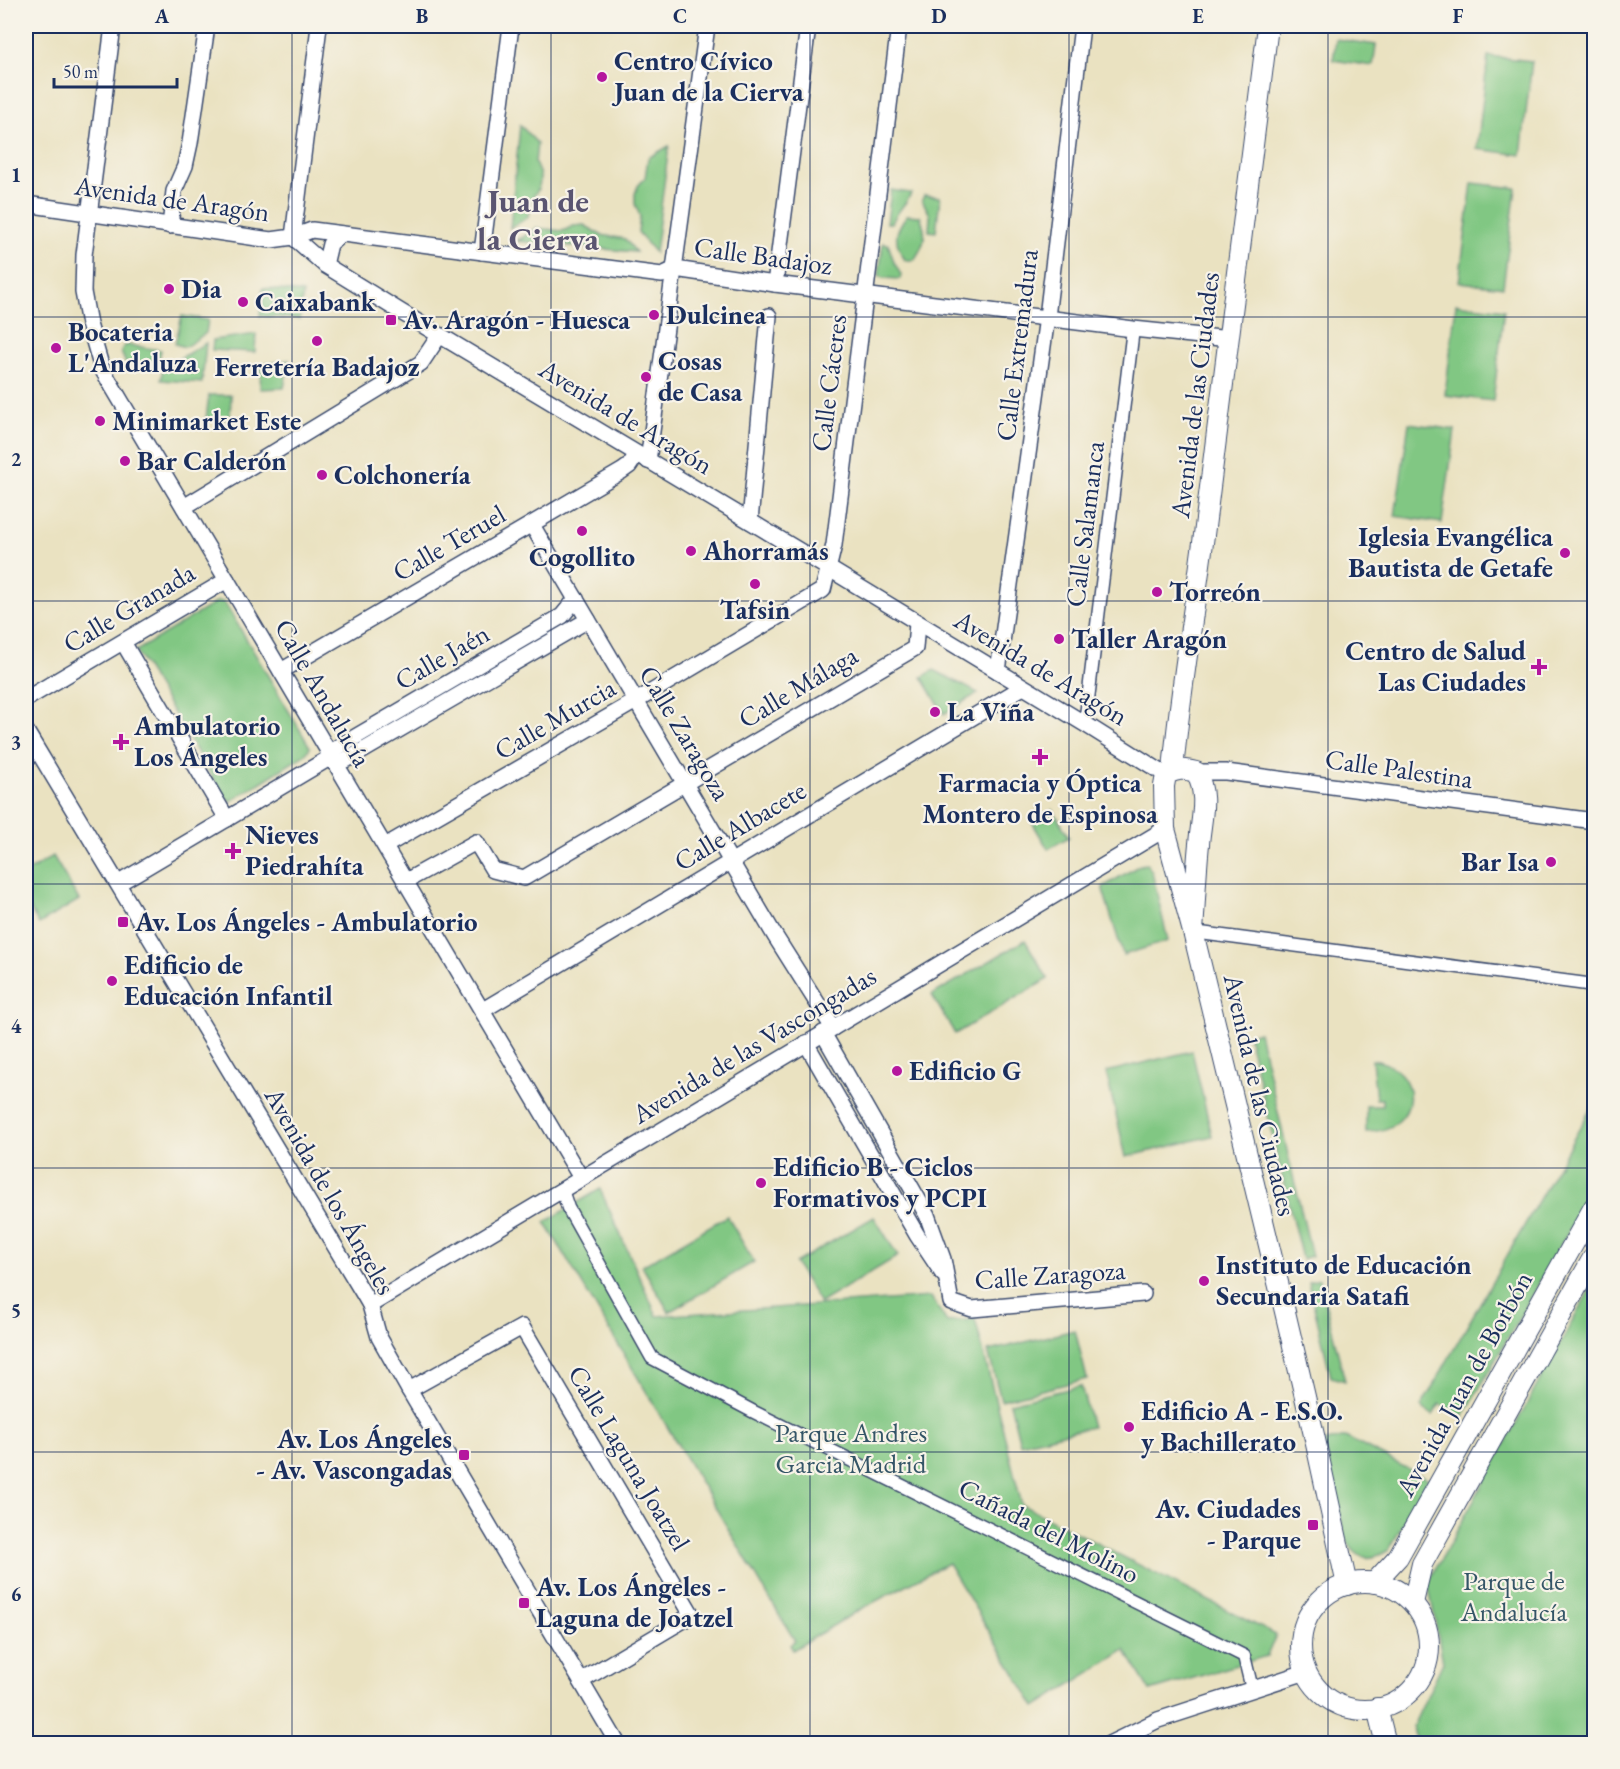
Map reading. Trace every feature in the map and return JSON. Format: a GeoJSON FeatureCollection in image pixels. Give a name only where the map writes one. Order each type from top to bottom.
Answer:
{"type":"FeatureCollection","features":[{"type":"Feature","properties":{"kind":"street","name":"Calle Andalucía"},"geometry":{"type":"LineString","coordinates":[[113,26],[88,213],[83,291],[89,324],[102,369],[581,1178]]}},
{"type":"Feature","properties":{"kind":"street"},"geometry":{"type":"LineString","coordinates":[[170,226],[174,191],[185,166],[190,143],[207,26]]}},
{"type":"Feature","properties":{"kind":"street"},"geometry":{"type":"LineString","coordinates":[[293,237],[319,26]]}},
{"type":"Feature","properties":{"kind":"street"},"geometry":{"type":"LineString","coordinates":[[482,252],[511,26]]}},
{"type":"Feature","properties":{"kind":"street"},"geometry":{"type":"LineString","coordinates":[[642,457],[675,269],[706,26]]}},
{"type":"Feature","properties":{"kind":"street"},"geometry":{"type":"LineString","coordinates":[[775,284],[808,26]]}},
{"type":"Feature","properties":{"kind":"street","name":"Calle Cáceres"},"geometry":{"type":"LineString","coordinates":[[828,568],[834,545],[899,26]]}},
{"type":"Feature","properties":{"kind":"street","name":"Calle Extremadura"},"geometry":{"type":"LineString","coordinates":[[998,671],[1047,317],[1082,26]]}},
{"type":"Feature","properties":{"kind":"street","name":"Avenida de las Ciudades"},"geometry":{"type":"LineString","coordinates":[[1268,26],[1230,339],[1170,773],[1164,786],[1167,836],[1193,932],[1312,1424],[1347,1585]]}},
{"type":"Feature","properties":{"kind":"street","name":"Avenida de Aragón"},"geometry":{"type":"LineString","coordinates":[[26,204],[271,240],[293,237],[325,265],[439,336],[1170,773]]}},
{"type":"Feature","properties":{"kind":"street"},"geometry":{"type":"LineString","coordinates":[[296,216],[305,228],[312,230]]}},
{"type":"Feature","properties":{"kind":"street","name":"Calle Badajoz"},"geometry":{"type":"LineString","coordinates":[[293,237],[312,230],[662,275],[675,269],[775,284],[1230,339]]}},
{"type":"Feature","properties":{"kind":"street"},"geometry":{"type":"LineString","coordinates":[[325,265],[330,244],[341,234]]}},
{"type":"Feature","properties":{"kind":"street"},"geometry":{"type":"LineString","coordinates":[[750,521],[769,316]]}},
{"type":"Feature","properties":{"kind":"street","name":"Calle Salamanca"},"geometry":{"type":"LineString","coordinates":[[1085,724],[1133,329]]}},
{"type":"Feature","properties":{"kind":"street"},"geometry":{"type":"LineString","coordinates":[[184,507],[422,363],[439,336]]}},
{"type":"Feature","properties":{"kind":"street","name":"Calle Teruel"},"geometry":{"type":"LineString","coordinates":[[281,671],[532,525],[642,457]]}},
{"type":"Feature","properties":{"kind":"street","name":"Calle Zaragoza"},"geometry":{"type":"LineString","coordinates":[[532,525],[732,861],[828,1030],[927,1215],[943,1259],[951,1302],[972,1309],[1143,1294]]}},
{"type":"Feature","properties":{"kind":"street","name":"Calle Murcia"},"geometry":{"type":"LineString","coordinates":[[385,846],[823,590],[828,568]]}},
{"type":"Feature","properties":{"kind":"street","name":"Calle Granada"},"geometry":{"type":"LineString","coordinates":[[26,699],[227,580]]}},
{"type":"Feature","properties":{"kind":"street","name":"Calle Jaén"},"geometry":{"type":"LineString","coordinates":[[331,758],[562,616],[576,599]]}},
{"type":"Feature","properties":{"kind":"street","name":"Calle Jaén"},"geometry":{"type":"LineString","coordinates":[[331,758],[352,757],[588,620]]}},
{"type":"Feature","properties":{"kind":"street","name":"Calle Málaga"},"geometry":{"type":"LineString","coordinates":[[686,783],[915,648],[917,623]]}},
{"type":"Feature","properties":{"kind":"street"},"geometry":{"type":"LineString","coordinates":[[123,642],[227,819]]}},
{"type":"Feature","properties":{"kind":"street","name":"Calle Albacete"},"geometry":{"type":"LineString","coordinates":[[483,1010],[1023,687]]}},
{"type":"Feature","properties":{"kind":"street","name":"Avenida de los Ángeles"},"geometry":{"type":"LineString","coordinates":[[26,731],[370,1305],[380,1337],[409,1390],[618,1743]]}},
{"type":"Feature","properties":{"kind":"street"},"geometry":{"type":"LineString","coordinates":[[118,883],[331,758]]}},
{"type":"Feature","properties":{"kind":"street"},"geometry":{"type":"LineString","coordinates":[[1170,773],[1186,769],[1196,772]]}},
{"type":"Feature","properties":{"kind":"street","name":"Avenida de las Ciudades"},"geometry":{"type":"LineString","coordinates":[[1193,932],[1204,798],[1201,781],[1196,772]]}},
{"type":"Feature","properties":{"kind":"street","name":"Calle Palestina"},"geometry":{"type":"LineString","coordinates":[[1196,772],[1226,772],[1594,821]]}},
{"type":"Feature","properties":{"kind":"street"},"geometry":{"type":"LineString","coordinates":[[406,881],[477,842],[493,870],[524,878],[686,783]]}},
{"type":"Feature","properties":{"kind":"street"},"geometry":{"type":"LineString","coordinates":[[1167,836],[1178,849],[1193,849],[1199,845]]}},
{"type":"Feature","properties":{"kind":"street","name":"Avenida de las Vascongadas"},"geometry":{"type":"LineString","coordinates":[[370,1305],[828,1030],[1167,836]]}},
{"type":"Feature","properties":{"kind":"street"},"geometry":{"type":"LineString","coordinates":[[1193,932],[1594,986]]}},
{"type":"Feature","properties":{"kind":"street","name":"Calle Zaragoza"},"geometry":{"type":"LineString","coordinates":[[806,1043],[922,1243],[946,1276]]}},
{"type":"Feature","properties":{"kind":"street","name":"Cañada del Molino"},"geometry":{"type":"LineString","coordinates":[[561,1190],[568,1208],[652,1358],[754,1412],[1244,1656],[1252,1689]]}},
{"type":"Feature","properties":{"kind":"street","name":"Avenida Juan de Borbón"},"geometry":{"type":"LineString","coordinates":[[1374,1583],[1398,1557],[1594,1207]]}},
{"type":"Feature","properties":{"kind":"street","name":"Avenida Juan de Borbón"},"geometry":{"type":"LineString","coordinates":[[1413,1604],[1422,1564],[1594,1256]]}},
{"type":"Feature","properties":{"kind":"street","name":"Calle Laguna Joatzel"},"geometry":{"type":"LineString","coordinates":[[409,1390],[522,1327],[528,1337],[692,1615],[581,1681]]}},
{"type":"Feature","properties":{"kind":"street"},"geometry":{"type":"LineString","coordinates":[[1374,1583],[1389,1585],[1404,1593],[1413,1604],[1424,1622],[1428,1641],[1427,1662],[1419,1681],[1405,1696],[1388,1706],[1368,1710],[1348,1708],[1331,1701],[1317,1688],[1306,1672],[1301,1654],[1302,1633],[1309,1614],[1322,1599],[1347,1585],[1374,1583]]}},
{"type":"Feature","properties":{"kind":"street"},"geometry":{"type":"LineString","coordinates":[[1109,1743],[1158,1720],[1306,1672]]}},
{"type":"Feature","properties":{"kind":"street"},"geometry":{"type":"LineString","coordinates":[[1377,1708],[1386,1743]]}},
{"type":"Feature","properties":{"kind":"green space"},"geometry":{"type":"Polygon","coordinates":[[[1336,39],[1376,45],[1373,66],[1333,60],[1336,39]]]}},
{"type":"Feature","properties":{"kind":"green space"},"geometry":{"type":"Polygon","coordinates":[[[1488,56],[1532,61],[1521,155],[1477,149],[1488,56]]]}},
{"type":"Feature","properties":{"kind":"green space"},"geometry":{"type":"Polygon","coordinates":[[[520,125],[537,143],[535,163],[540,182],[538,190],[530,201],[528,217],[510,228],[520,125]]]}},
{"type":"Feature","properties":{"kind":"green space"},"geometry":{"type":"Polygon","coordinates":[[[669,146],[655,253],[638,232],[640,216],[635,204],[635,194],[645,178],[648,158],[669,146]]]}},
{"type":"Feature","properties":{"kind":"green space"},"geometry":{"type":"Polygon","coordinates":[[[1472,183],[1516,188],[1503,287],[1459,282],[1472,183]]]}},
{"type":"Feature","properties":{"kind":"green space"},"geometry":{"type":"Polygon","coordinates":[[[891,190],[911,193],[892,223],[887,223],[891,190]]]}},
{"type":"Feature","properties":{"kind":"green space"},"geometry":{"type":"Polygon","coordinates":[[[924,195],[940,197],[936,232],[929,231],[930,215],[922,200],[924,195]]]}},
{"type":"Feature","properties":{"kind":"green space"},"geometry":{"type":"Polygon","coordinates":[[[907,215],[920,216],[925,234],[921,249],[914,260],[905,260],[897,242],[897,232],[907,215]]]}},
{"type":"Feature","properties":{"kind":"green space"},"geometry":{"type":"Polygon","coordinates":[[[584,225],[601,235],[625,239],[636,252],[517,241],[537,228],[563,231],[573,226],[584,225]]]}},
{"type":"Feature","properties":{"kind":"green space"},"geometry":{"type":"Polygon","coordinates":[[[883,243],[888,244],[901,275],[900,279],[883,278],[879,275],[883,243]]]}},
{"type":"Feature","properties":{"kind":"green space"},"geometry":{"type":"Polygon","coordinates":[[[263,288],[303,293],[300,319],[260,316],[263,288]]]}},
{"type":"Feature","properties":{"kind":"green space"},"geometry":{"type":"Polygon","coordinates":[[[1456,304],[1504,310],[1493,401],[1445,395],[1456,304]]]}},
{"type":"Feature","properties":{"kind":"green space"},"geometry":{"type":"Polygon","coordinates":[[[182,316],[208,320],[206,333],[185,347],[175,344],[182,316]]]}},
{"type":"Feature","properties":{"kind":"green space"},"geometry":{"type":"Polygon","coordinates":[[[256,334],[255,352],[212,350],[213,340],[256,334]]]}},
{"type":"Feature","properties":{"kind":"green space"},"geometry":{"type":"Polygon","coordinates":[[[206,343],[202,383],[161,380],[163,368],[206,343]]]}},
{"type":"Feature","properties":{"kind":"green space"},"geometry":{"type":"Polygon","coordinates":[[[127,345],[161,350],[159,359],[126,364],[121,352],[127,345]]]}},
{"type":"Feature","properties":{"kind":"green space"},"geometry":{"type":"Polygon","coordinates":[[[289,360],[284,388],[260,389],[261,367],[265,364],[289,360]]]}},
{"type":"Feature","properties":{"kind":"green space"},"geometry":{"type":"Polygon","coordinates":[[[209,395],[231,395],[230,419],[206,419],[209,395]]]}},
{"type":"Feature","properties":{"kind":"green space"},"geometry":{"type":"Polygon","coordinates":[[[1409,423],[1455,430],[1442,523],[1395,516],[1409,423]]]}},
{"type":"Feature","properties":{"kind":"green space"},"geometry":{"type":"Polygon","coordinates":[[[218,601],[225,603],[310,747],[306,754],[231,801],[225,798],[136,651],[218,601]]]}},
{"type":"Feature","properties":{"kind":"green space"},"geometry":{"type":"Polygon","coordinates":[[[934,670],[978,693],[944,714],[922,677],[934,670]]]}},
{"type":"Feature","properties":{"kind":"green space"},"geometry":{"type":"Polygon","coordinates":[[[1053,810],[1069,837],[1048,849],[1032,822],[1053,810]]]}},
{"type":"Feature","properties":{"kind":"green space"},"geometry":{"type":"Polygon","coordinates":[[[53,856],[79,900],[39,924],[26,902],[26,873],[53,856]]]}},
{"type":"Feature","properties":{"kind":"green space"},"geometry":{"type":"Polygon","coordinates":[[[1147,864],[1152,872],[1168,941],[1123,955],[1103,887],[1140,865],[1147,864]]]}},
{"type":"Feature","properties":{"kind":"green space"},"geometry":{"type":"Polygon","coordinates":[[[1025,940],[1048,979],[955,1034],[932,995],[1025,940]]]}},
{"type":"Feature","properties":{"kind":"green space"},"geometry":{"type":"Polygon","coordinates":[[[1259,1032],[1312,1256],[1302,1259],[1248,1035],[1259,1032]]]}},
{"type":"Feature","properties":{"kind":"green space"},"geometry":{"type":"Polygon","coordinates":[[[1192,1051],[1212,1136],[1126,1157],[1106,1072],[1192,1051]]]}},
{"type":"Feature","properties":{"kind":"green space"},"geometry":{"type":"Polygon","coordinates":[[[1372,1060],[1389,1065],[1401,1074],[1408,1086],[1410,1099],[1406,1111],[1398,1122],[1384,1129],[1366,1132],[1366,1106],[1382,1106],[1382,1099],[1376,1099],[1372,1060]]]}},
{"type":"Feature","properties":{"kind":"green space"},"geometry":{"type":"Polygon","coordinates":[[[1594,1103],[1594,1186],[1463,1417],[1440,1404],[1433,1415],[1421,1407],[1594,1103]]]}},
{"type":"Feature","properties":{"kind":"green space","name":"Parque Andres Garcia Madrid"},"geometry":{"type":"Polygon","coordinates":[[[600,1189],[657,1316],[931,1297],[947,1322],[975,1319],[1022,1505],[1276,1635],[1267,1656],[1150,1691],[1125,1650],[1035,1707],[948,1563],[859,1610],[793,1650],[790,1645],[795,1641],[545,1222],[600,1189]]]}},
{"type":"Feature","properties":{"kind":"green space"},"geometry":{"type":"Polygon","coordinates":[[[727,1216],[754,1262],[669,1312],[642,1266],[727,1216]]]}},
{"type":"Feature","properties":{"kind":"green space"},"geometry":{"type":"Polygon","coordinates":[[[874,1217],[898,1256],[820,1303],[795,1263],[874,1217]]]}},
{"type":"Feature","properties":{"kind":"green space"},"geometry":{"type":"Polygon","coordinates":[[[1319,1279],[1345,1381],[1331,1377],[1308,1282],[1319,1279]]]}},
{"type":"Feature","properties":{"kind":"green space","name":"Parque de Andalucía"},"geometry":{"type":"Polygon","coordinates":[[[1594,1282],[1594,1743],[1416,1743],[1413,1726],[1443,1662],[1428,1583],[1594,1282]]]}},
{"type":"Feature","properties":{"kind":"green space"},"geometry":{"type":"Polygon","coordinates":[[[1075,1330],[1087,1379],[1001,1400],[988,1351],[1075,1330]]]}},
{"type":"Feature","properties":{"kind":"green space"},"geometry":{"type":"Polygon","coordinates":[[[1081,1386],[1092,1427],[1020,1444],[1010,1403],[1081,1386]]]}},
{"type":"Feature","properties":{"kind":"green space"},"geometry":{"type":"Polygon","coordinates":[[[1345,1437],[1428,1479],[1389,1550],[1375,1557],[1363,1557],[1358,1554],[1345,1537],[1324,1443],[1345,1437]]]}},
{"type":"Feature","properties":{"kind":"place","name":"Centro Cívico Juan de la Cierva"},"geometry":{"type":"Point","coordinates":[602,77]}},
{"type":"Feature","properties":{"kind":"place","name":"Dia"},"geometry":{"type":"Point","coordinates":[169,289]}},
{"type":"Feature","properties":{"kind":"place","name":"Caixabank"},"geometry":{"type":"Point","coordinates":[243,302]}},
{"type":"Feature","properties":{"kind":"place","name":"Dulcinea"},"geometry":{"type":"Point","coordinates":[654,315]}},
{"type":"Feature","properties":{"kind":"place","name":"Av. Aragón - Huesca"},"geometry":{"type":"Point","coordinates":[391,320]}},
{"type":"Feature","properties":{"kind":"place","name":"Ferretería Badajoz"},"geometry":{"type":"Point","coordinates":[317,341]}},
{"type":"Feature","properties":{"kind":"place","name":"Bocateria L'Andaluza"},"geometry":{"type":"Point","coordinates":[56,348]}},
{"type":"Feature","properties":{"kind":"place","name":"Cosas de Casa"},"geometry":{"type":"Point","coordinates":[646,377]}},
{"type":"Feature","properties":{"kind":"place","name":"Minimarket Este"},"geometry":{"type":"Point","coordinates":[100,421]}},
{"type":"Feature","properties":{"kind":"place","name":"Bar Calderón"},"geometry":{"type":"Point","coordinates":[125,461]}},
{"type":"Feature","properties":{"kind":"place","name":"Colchonería"},"geometry":{"type":"Point","coordinates":[322,475]}},
{"type":"Feature","properties":{"kind":"place","name":"Cogollito"},"geometry":{"type":"Point","coordinates":[582,531]}},
{"type":"Feature","properties":{"kind":"place","name":"Ahorramás"},"geometry":{"type":"Point","coordinates":[691,551]}},
{"type":"Feature","properties":{"kind":"place","name":"Iglesia Evangélica Bautista de Getafe"},"geometry":{"type":"Point","coordinates":[1565,553]}},
{"type":"Feature","properties":{"kind":"place","name":"Tafsin"},"geometry":{"type":"Point","coordinates":[755,584]}},
{"type":"Feature","properties":{"kind":"place","name":"Torreón"},"geometry":{"type":"Point","coordinates":[1157,592]}},
{"type":"Feature","properties":{"kind":"place","name":"Taller Aragón"},"geometry":{"type":"Point","coordinates":[1059,639]}},
{"type":"Feature","properties":{"kind":"place","name":"Centro de Salud Las Ciudades"},"geometry":{"type":"Point","coordinates":[1539,667]}},
{"type":"Feature","properties":{"kind":"place","name":"La Viña"},"geometry":{"type":"Point","coordinates":[935,712]}},
{"type":"Feature","properties":{"kind":"place","name":"Ambulatorio Los Ángeles"},"geometry":{"type":"Point","coordinates":[121,742]}},
{"type":"Feature","properties":{"kind":"place","name":"Farmacia y Óptica Montero de Espinosa"},"geometry":{"type":"Point","coordinates":[1040,757]}},
{"type":"Feature","properties":{"kind":"place","name":"Nieves Piedrahíta"},"geometry":{"type":"Point","coordinates":[233,851]}},
{"type":"Feature","properties":{"kind":"place","name":"Bar Isa"},"geometry":{"type":"Point","coordinates":[1551,862]}},
{"type":"Feature","properties":{"kind":"place","name":"Av. Los Ángeles - Ambulatorio"},"geometry":{"type":"Point","coordinates":[123,922]}},
{"type":"Feature","properties":{"kind":"place","name":"Edificio de Educación Infantil"},"geometry":{"type":"Point","coordinates":[112,981]}},
{"type":"Feature","properties":{"kind":"place","name":"Edificio G"},"geometry":{"type":"Point","coordinates":[897,1071]}},
{"type":"Feature","properties":{"kind":"place","name":"Edificio B - Ciclos Formativos y PCPI"},"geometry":{"type":"Point","coordinates":[761,1183]}},
{"type":"Feature","properties":{"kind":"place","name":"Instituto de Educación Secundaria Satafi"},"geometry":{"type":"Point","coordinates":[1204,1281]}},
{"type":"Feature","properties":{"kind":"place","name":"Edificio A - E.S.O. y Bachillerato"},"geometry":{"type":"Point","coordinates":[1129,1427]}},
{"type":"Feature","properties":{"kind":"place","name":"Av. Los Ángeles - Av. Vascongadas"},"geometry":{"type":"Point","coordinates":[464,1455]}},
{"type":"Feature","properties":{"kind":"place","name":"Av. Ciudades - Parque"},"geometry":{"type":"Point","coordinates":[1313,1525]}},
{"type":"Feature","properties":{"kind":"place","name":"Av. Los Ángeles - Laguna de Joatzel"},"geometry":{"type":"Point","coordinates":[524,1603]}},
{"type":"Feature","properties":{"kind":"district","name":"Juan de la Cierva"},"geometry":{"type":"Point","coordinates":[538,219]}}]}
